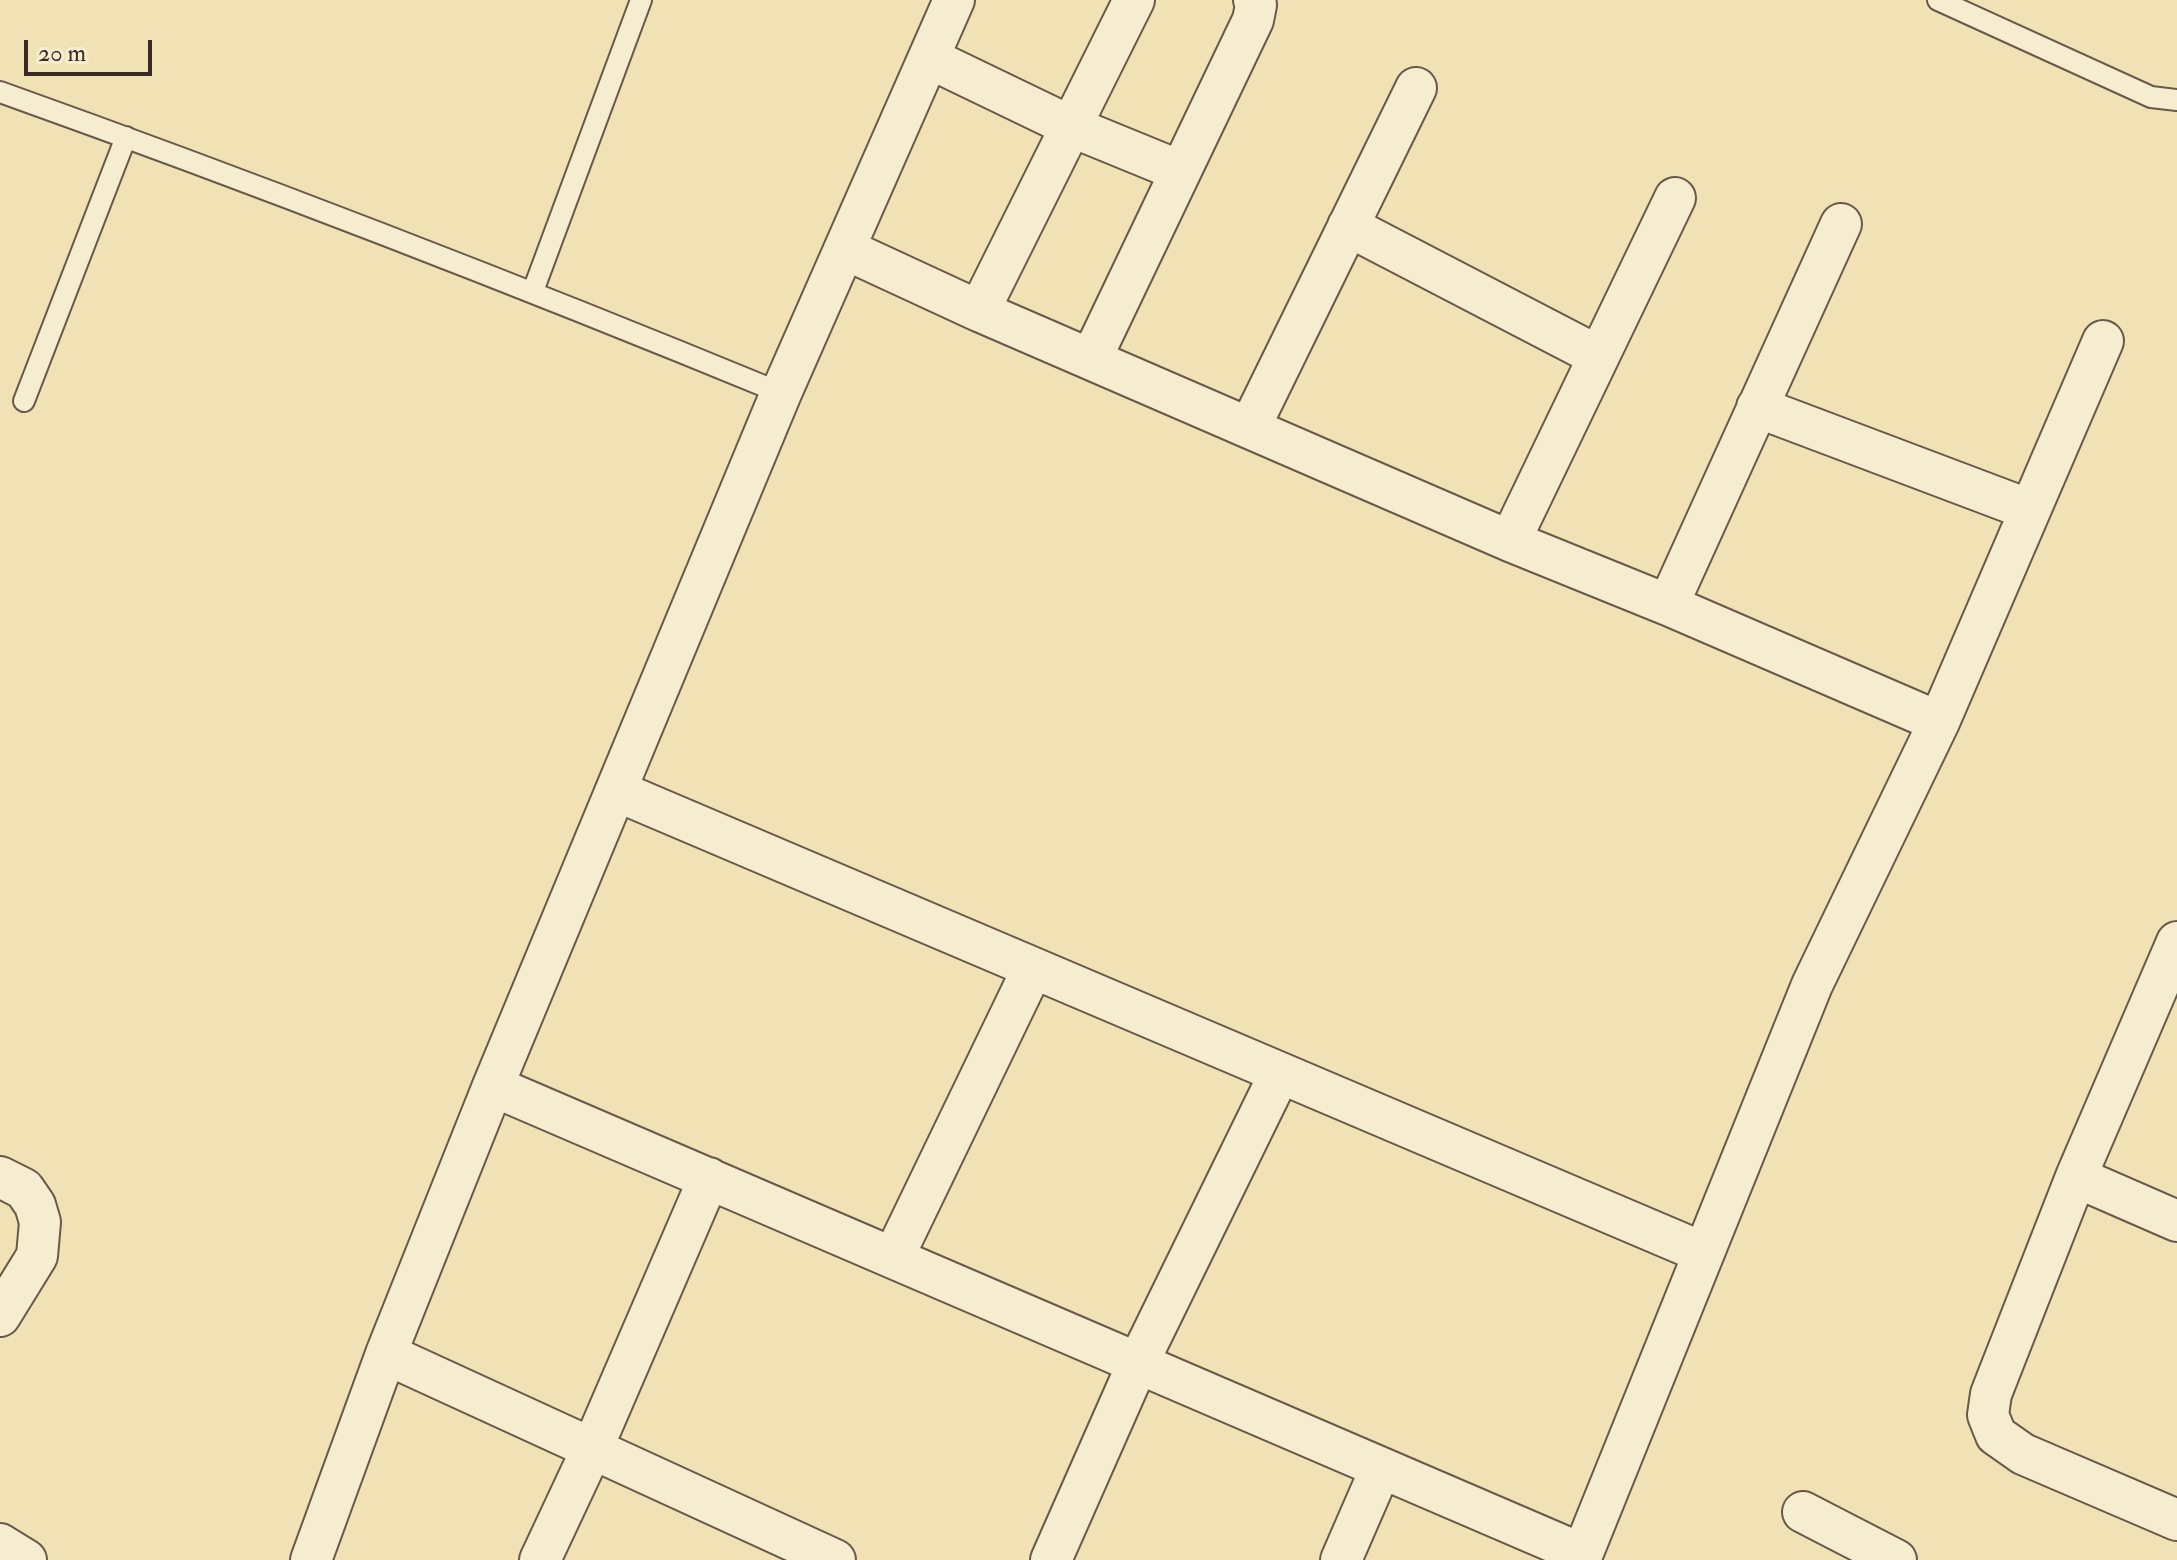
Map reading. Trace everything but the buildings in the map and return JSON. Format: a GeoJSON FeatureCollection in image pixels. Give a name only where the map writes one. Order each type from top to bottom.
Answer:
{"type":"FeatureCollection","features":[{"type":"Feature","properties":{"kind":"street"},"geometry":{"type":"LineString","coordinates":[[311,1560],[386,1354],[493,1086],[781,393],[954,0]]}},
{"type":"Feature","properties":{"kind":"street"},"geometry":{"type":"LineString","coordinates":[[979,311],[1134,0]]}},
{"type":"Feature","properties":{"kind":"street"},"geometry":{"type":"LineString","coordinates":[[1091,359],[1253,20],[1254,0]]}},
{"type":"Feature","properties":{"kind":"street"},"geometry":{"type":"LineString","coordinates":[[929,58],[1070,126],[1180,171]]}},
{"type":"Feature","properties":{"kind":"street"},"geometry":{"type":"LineString","coordinates":[[1250,427],[1416,88]]}},
{"type":"Feature","properties":{"kind":"street"},"geometry":{"type":"LineString","coordinates":[[1510,541],[1675,198]]}},
{"type":"Feature","properties":{"kind":"street"},"geometry":{"type":"LineString","coordinates":[[1668,605],[1841,224]]}},
{"type":"Feature","properties":{"kind":"street"},"geometry":{"type":"LineString","coordinates":[[1348,226],[1598,356]]}},
{"type":"Feature","properties":{"kind":"street"},"geometry":{"type":"LineString","coordinates":[[845,249],[979,311],[1510,541],[1668,605],[1939,722]]}},
{"type":"Feature","properties":{"kind":"street"},"geometry":{"type":"LineString","coordinates":[[493,1086],[1581,1557],[1812,985],[1939,722],[2103,341]]}},
{"type":"Feature","properties":{"kind":"street"},"geometry":{"type":"LineString","coordinates":[[1757,407],[2030,510]]}},
{"type":"Feature","properties":{"kind":"street"},"geometry":{"type":"LineString","coordinates":[[617,791],[1704,1253]]}},
{"type":"Feature","properties":{"kind":"street"},"geometry":{"type":"LineString","coordinates":[[2177,942],[2076,1177],[1991,1394],[1988,1415],[1996,1435],[2023,1454],[2177,1520]]}},
{"type":"Feature","properties":{"kind":"street"},"geometry":{"type":"LineString","coordinates":[[893,1258],[1033,968]]}},
{"type":"Feature","properties":{"kind":"street"},"geometry":{"type":"LineString","coordinates":[[1051,1560],[1138,1363],[1280,1073]]}},
{"type":"Feature","properties":{"kind":"street"},"geometry":{"type":"LineString","coordinates":[[0,1177],[24,1189],[35,1205],[40,1222],[37,1256],[0,1316]]}},
{"type":"Feature","properties":{"kind":"street"},"geometry":{"type":"LineString","coordinates":[[2076,1177],[2177,1221]]}},
{"type":"Feature","properties":{"kind":"street"},"geometry":{"type":"LineString","coordinates":[[540,1560],[592,1449],[709,1178]]}},
{"type":"Feature","properties":{"kind":"street"},"geometry":{"type":"LineString","coordinates":[[386,1354],[835,1560]]}},
{"type":"Feature","properties":{"kind":"street"},"geometry":{"type":"LineString","coordinates":[[1341,1560],[1381,1468]]}},
{"type":"Feature","properties":{"kind":"street"},"geometry":{"type":"LineString","coordinates":[[1803,1512],[1896,1560]]}},
{"type":"Feature","properties":{"kind":"lane"},"geometry":{"type":"LineString","coordinates":[[533,291],[641,0]]}},
{"type":"Feature","properties":{"kind":"lane"},"geometry":{"type":"LineString","coordinates":[[1938,0],[2151,97],[2177,100]]}},
{"type":"Feature","properties":{"kind":"lane"},"geometry":{"type":"LineString","coordinates":[[0,92],[533,291],[781,393]]}},
{"type":"Feature","properties":{"kind":"lane"},"geometry":{"type":"LineString","coordinates":[[24,401],[126,137]]}}]}
